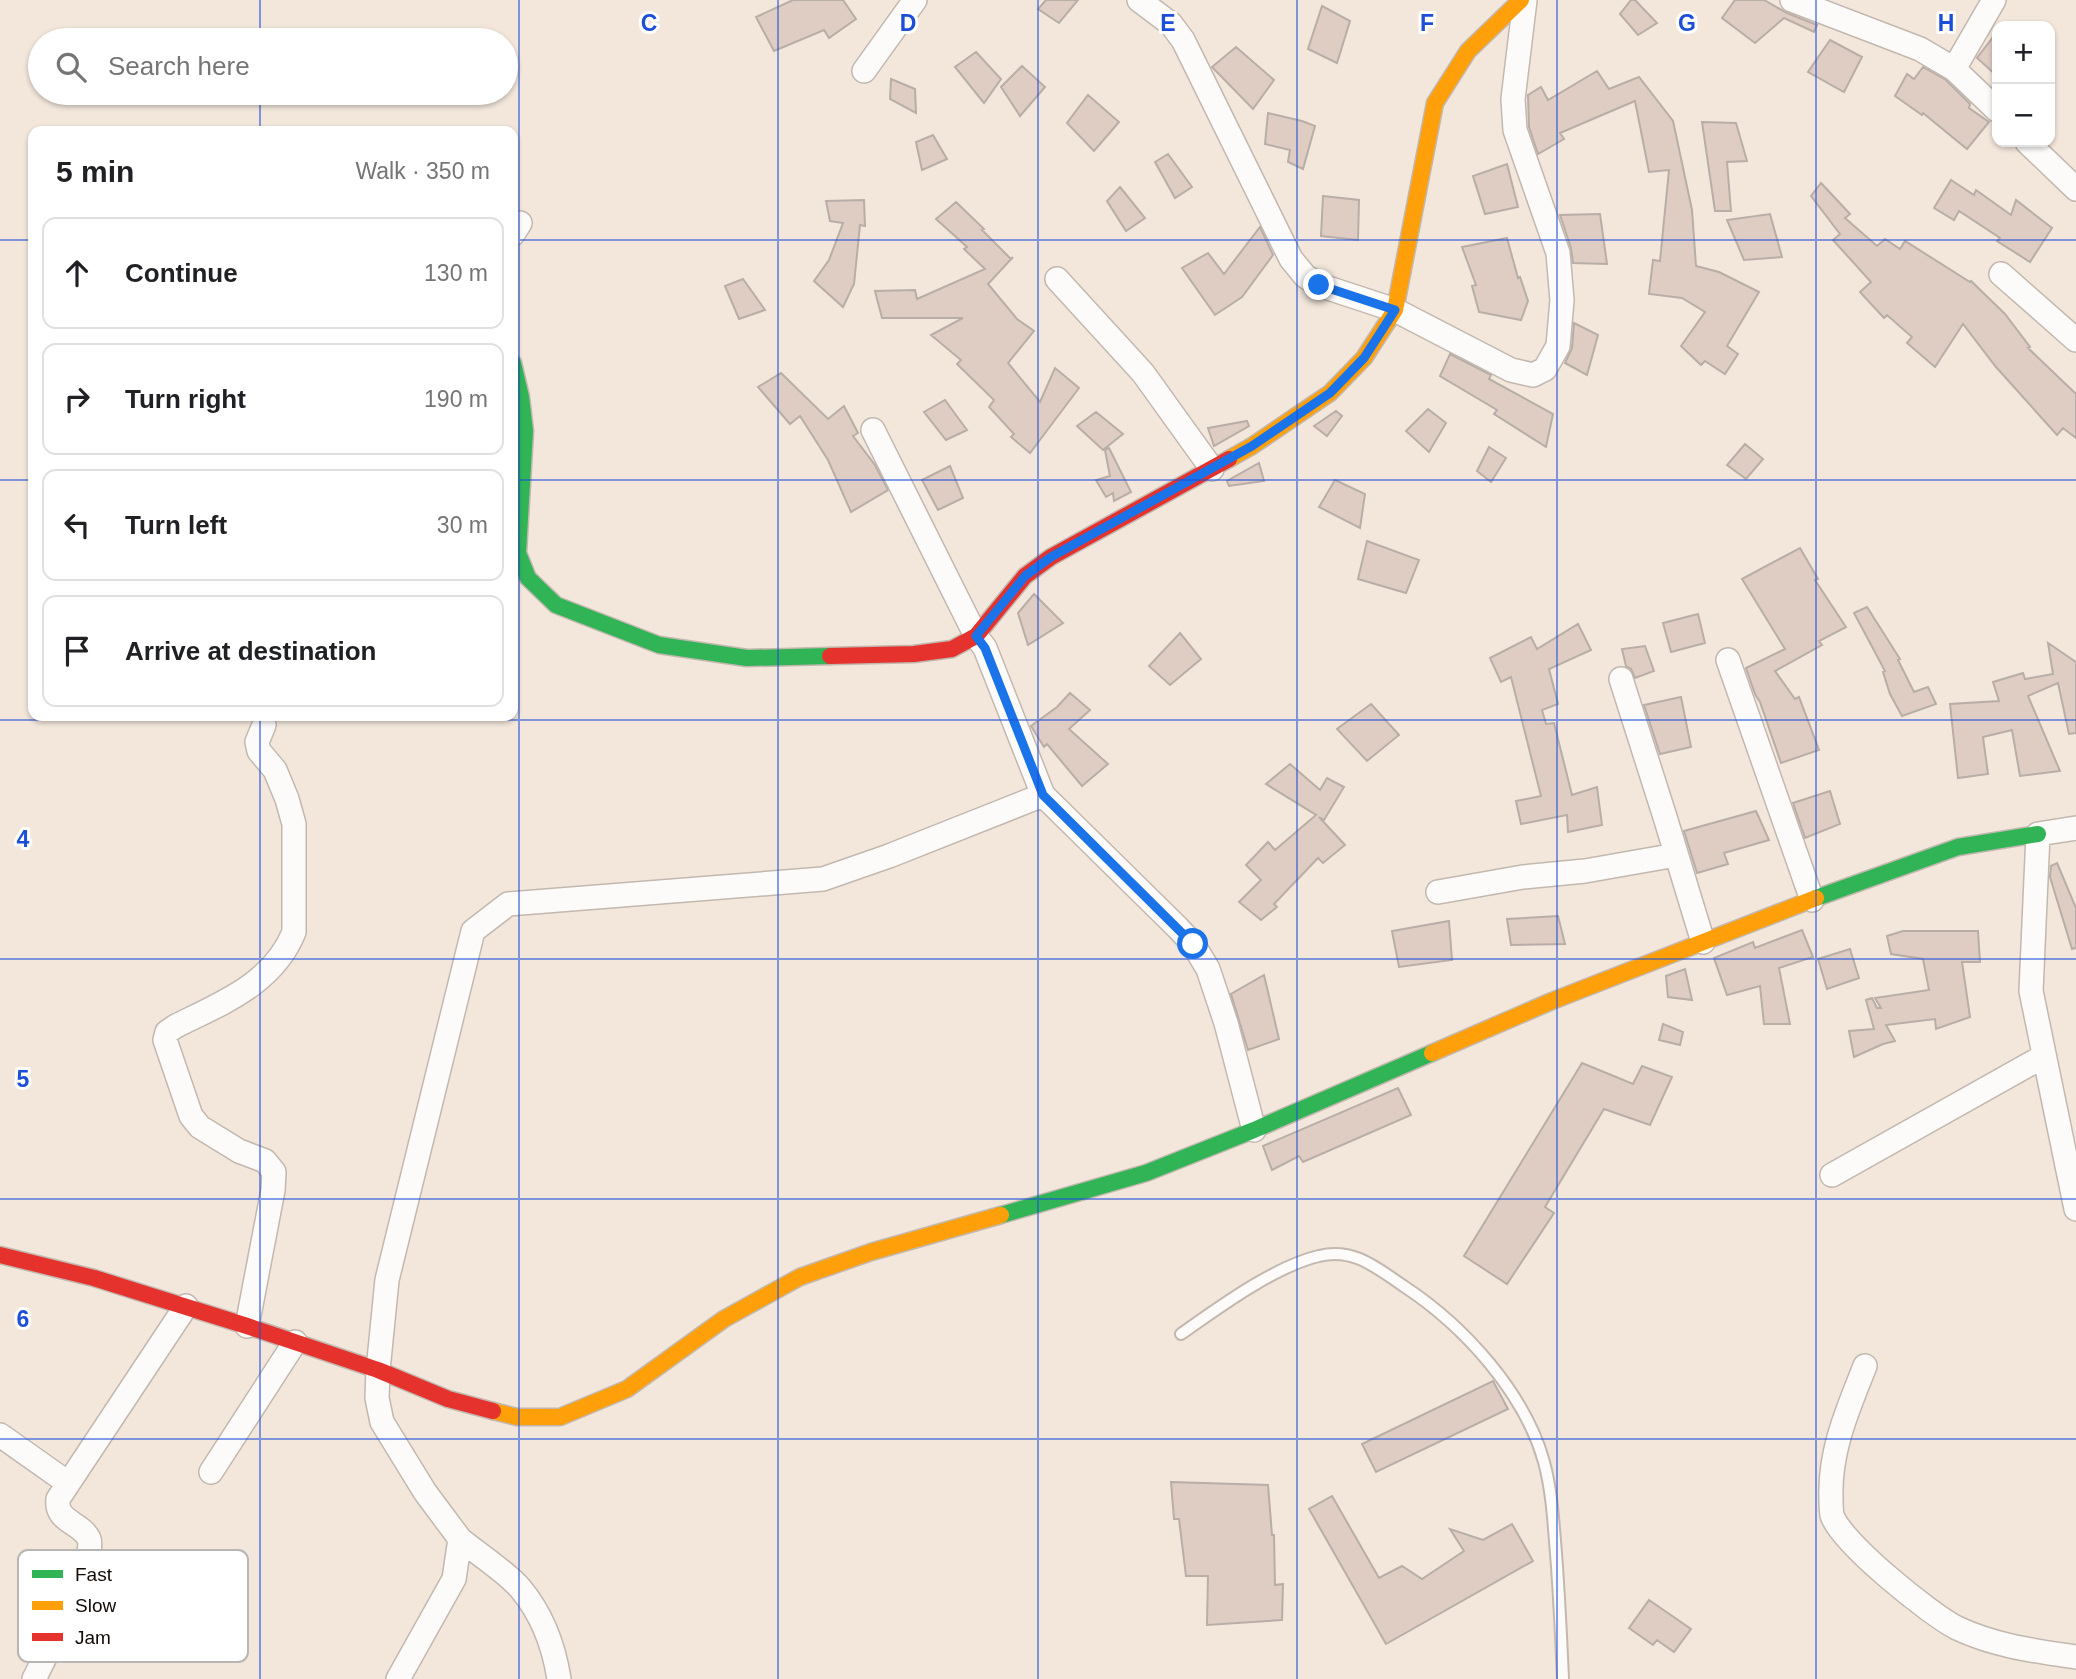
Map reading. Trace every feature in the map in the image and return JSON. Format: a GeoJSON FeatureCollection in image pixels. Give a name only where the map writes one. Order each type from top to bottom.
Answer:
{"type":"FeatureCollection","features":[{"type":"Feature","properties":{"kind":"street"},"geometry":{"type":"LineString","coordinates":[[864,71],[915,0]]}},
{"type":"Feature","properties":{"kind":"street"},"geometry":{"type":"LineString","coordinates":[[1139,0],[1171,24],[1194,59],[1291,259],[1305,276],[1319,285],[1395,310],[1511,370],[1533,375],[1545,369],[1558,346],[1562,300],[1558,253],[1515,130],[1513,99],[1523,0]]}},
{"type":"Feature","properties":{"kind":"street"},"geometry":{"type":"LineString","coordinates":[[518,384],[525,431],[518,553],[528,578],[556,605],[659,645],[747,658],[914,654],[952,649],[976,636],[1025,576],[1051,557],[1252,446],[1330,393],[1364,358],[1395,310],[1435,103],[1468,51],[1523,0]]}},
{"type":"Feature","properties":{"kind":"street"},"geometry":{"type":"LineString","coordinates":[[1792,0],[1920,49],[1954,69],[1992,105]]}},
{"type":"Feature","properties":{"kind":"street"},"geometry":{"type":"LineString","coordinates":[[1954,69],[1994,0]]}},
{"type":"Feature","properties":{"kind":"street"},"geometry":{"type":"LineString","coordinates":[[2031,147],[2076,189]]}},
{"type":"Feature","properties":{"kind":"street"},"geometry":{"type":"LineString","coordinates":[[2001,274],[2076,340]]}},
{"type":"Feature","properties":{"kind":"street"},"geometry":{"type":"LineString","coordinates":[[1057,279],[1143,373],[1212,469]]}},
{"type":"Feature","properties":{"kind":"street"},"geometry":{"type":"LineString","coordinates":[[873,430],[976,636],[985,648],[1043,795],[1193,944],[1208,969],[1226,1023],[1254,1130]]}},
{"type":"Feature","properties":{"kind":"street"},"geometry":{"type":"LineString","coordinates":[[1728,660],[1812,900]]}},
{"type":"Feature","properties":{"kind":"street"},"geometry":{"type":"LineString","coordinates":[[1620,679],[1703,942]]}},
{"type":"Feature","properties":{"kind":"street"},"geometry":{"type":"LineString","coordinates":[[247,1326],[273,1190],[274,1172],[265,1161],[239,1151],[200,1126],[191,1116],[165,1040],[167,1032],[176,1026],[243,993],[255,984],[289,944],[294,932],[294,824],[288,799],[275,770],[259,751],[257,741],[264,724]]}},
{"type":"Feature","properties":{"kind":"street"},"geometry":{"type":"LineString","coordinates":[[559,1679],[557,1662],[546,1629],[520,1588],[460,1539],[425,1492],[382,1422],[377,1398],[387,1280],[473,931],[508,904],[823,879],[1043,795]]}},
{"type":"Feature","properties":{"kind":"street"},"geometry":{"type":"LineString","coordinates":[[0,1255],[94,1278],[247,1326],[378,1370],[448,1399],[517,1417],[560,1417],[627,1389],[724,1319],[800,1277],[871,1252],[1146,1173],[1254,1130],[1552,1001],[1812,900],[1958,847],[2076,828]]}},
{"type":"Feature","properties":{"kind":"street"},"geometry":{"type":"LineString","coordinates":[[2038,834],[2031,991],[2076,1209]]}},
{"type":"Feature","properties":{"kind":"street"},"geometry":{"type":"LineString","coordinates":[[1438,892],[1676,855]]}},
{"type":"Feature","properties":{"kind":"street"},"geometry":{"type":"LineString","coordinates":[[1832,1175],[2044,1056]]}},
{"type":"Feature","properties":{"kind":"street"},"geometry":{"type":"LineString","coordinates":[[90,1550],[89,1540],[60,1515],[58,1499],[186,1307]]}},
{"type":"Feature","properties":{"kind":"street"},"geometry":{"type":"LineString","coordinates":[[211,1472],[295,1342]]}},
{"type":"Feature","properties":{"kind":"street"},"geometry":{"type":"LineString","coordinates":[[1865,1366],[1838,1436],[1830,1476],[1832,1515],[1854,1547],[1895,1583],[1956,1628],[2015,1648],[2076,1657]]}},
{"type":"Feature","properties":{"kind":"street"},"geometry":{"type":"LineString","coordinates":[[0,1435],[68,1483]]}},
{"type":"Feature","properties":{"kind":"street"},"geometry":{"type":"LineString","coordinates":[[398,1679],[454,1579],[460,1539]]}},
{"type":"Feature","properties":{"kind":"street"},"geometry":{"type":"LineString","coordinates":[[34,1679],[42,1662]]}},
{"type":"Feature","properties":{"kind":"lane"},"geometry":{"type":"LineString","coordinates":[[1181,1334],[1222,1305],[1277,1272],[1320,1255],[1358,1256],[1429,1303],[1476,1349],[1507,1385],[1531,1427],[1544,1461],[1551,1494],[1563,1679]]}},
{"type":"Feature","properties":{"kind":"building"},"geometry":{"type":"Polygon","coordinates":[[[793,0],[843,0],[856,19],[829,38],[824,30],[774,51],[756,17],[793,0]]]}},
{"type":"Feature","properties":{"kind":"building"},"geometry":{"type":"Polygon","coordinates":[[[1046,0],[1078,0],[1059,23],[1038,9],[1046,0]]]}},
{"type":"Feature","properties":{"kind":"building"},"geometry":{"type":"Polygon","coordinates":[[[1631,0],[1635,0],[1657,23],[1638,35],[1620,14],[1631,0]]]}},
{"type":"Feature","properties":{"kind":"building"},"geometry":{"type":"Polygon","coordinates":[[[1735,0],[1764,0],[1817,25],[1814,32],[1784,18],[1755,43],[1722,18],[1735,0]]]}},
{"type":"Feature","properties":{"kind":"building"},"geometry":{"type":"Polygon","coordinates":[[[1322,6],[1350,21],[1337,63],[1308,49],[1322,6]]]}},
{"type":"Feature","properties":{"kind":"building"},"geometry":{"type":"Polygon","coordinates":[[[1992,38],[1992,72],[1977,58],[1992,38]]]}},
{"type":"Feature","properties":{"kind":"building"},"geometry":{"type":"Polygon","coordinates":[[[1830,40],[1862,57],[1844,92],[1808,72],[1830,40]]]}},
{"type":"Feature","properties":{"kind":"building"},"geometry":{"type":"Polygon","coordinates":[[[1236,47],[1274,80],[1253,109],[1212,67],[1236,47]]]}},
{"type":"Feature","properties":{"kind":"building"},"geometry":{"type":"Polygon","coordinates":[[[976,52],[1001,79],[984,103],[955,67],[976,52]]]}},
{"type":"Feature","properties":{"kind":"building"},"geometry":{"type":"Polygon","coordinates":[[[1022,66],[1045,87],[1020,116],[1001,87],[1022,66]]]}},
{"type":"Feature","properties":{"kind":"building"},"geometry":{"type":"Polygon","coordinates":[[[1923,67],[1946,80],[1970,104],[1969,108],[1989,122],[1967,149],[1923,113],[1922,115],[1895,96],[1907,74],[1914,79],[1923,67]]]}},
{"type":"Feature","properties":{"kind":"building"},"geometry":{"type":"Polygon","coordinates":[[[1597,71],[1609,89],[1639,77],[1673,121],[1692,210],[1696,266],[1719,272],[1759,292],[1727,346],[1738,354],[1725,374],[1705,361],[1701,365],[1681,346],[1705,312],[1682,298],[1649,294],[1653,260],[1660,261],[1669,170],[1649,172],[1635,101],[1560,133],[1564,139],[1538,154],[1529,127],[1528,95],[1541,87],[1548,100],[1597,71]]]}},
{"type":"Feature","properties":{"kind":"building"},"geometry":{"type":"Polygon","coordinates":[[[891,79],[915,89],[916,113],[890,99],[891,79]]]}},
{"type":"Feature","properties":{"kind":"building"},"geometry":{"type":"Polygon","coordinates":[[[1088,95],[1119,122],[1094,151],[1067,123],[1088,95]]]}},
{"type":"Feature","properties":{"kind":"building"},"geometry":{"type":"Polygon","coordinates":[[[1268,113],[1315,126],[1303,169],[1288,162],[1290,150],[1265,144],[1268,113]]]}},
{"type":"Feature","properties":{"kind":"building"},"geometry":{"type":"Polygon","coordinates":[[[1702,122],[1736,123],[1747,161],[1727,162],[1731,211],[1715,211],[1702,122]]]}},
{"type":"Feature","properties":{"kind":"building"},"geometry":{"type":"Polygon","coordinates":[[[933,135],[947,159],[922,170],[916,142],[933,135]]]}},
{"type":"Feature","properties":{"kind":"building"},"geometry":{"type":"Polygon","coordinates":[[[1168,154],[1192,187],[1175,198],[1155,162],[1168,154]]]}},
{"type":"Feature","properties":{"kind":"building"},"geometry":{"type":"Polygon","coordinates":[[[1507,164],[1518,207],[1485,214],[1473,176],[1507,164]]]}},
{"type":"Feature","properties":{"kind":"building"},"geometry":{"type":"Polygon","coordinates":[[[1951,180],[1974,195],[1976,190],[2011,215],[2016,200],[2052,228],[2030,262],[1997,241],[2000,238],[1959,211],[1954,220],[1934,208],[1951,180]]]}},
{"type":"Feature","properties":{"kind":"building"},"geometry":{"type":"Polygon","coordinates":[[[1821,183],[1850,214],[1845,218],[1877,246],[1885,239],[1900,249],[1905,241],[1971,281],[2005,314],[2030,347],[2028,348],[2076,394],[2076,438],[2063,428],[2057,435],[1996,367],[1963,324],[1935,367],[1907,343],[1912,337],[1887,315],[1884,318],[1860,292],[1871,282],[1833,240],[1840,234],[1811,196],[1821,183]]]}},
{"type":"Feature","properties":{"kind":"building"},"geometry":{"type":"Polygon","coordinates":[[[1120,187],[1145,218],[1126,231],[1107,201],[1120,187]]]}},
{"type":"Feature","properties":{"kind":"building"},"geometry":{"type":"Polygon","coordinates":[[[1323,196],[1359,200],[1358,240],[1321,236],[1323,196]]]}},
{"type":"Feature","properties":{"kind":"building"},"geometry":{"type":"Polygon","coordinates":[[[864,200],[865,226],[860,225],[854,284],[843,307],[814,281],[829,260],[843,223],[830,221],[826,201],[864,200]]]}},
{"type":"Feature","properties":{"kind":"building"},"geometry":{"type":"Polygon","coordinates":[[[956,202],[1011,259],[1013,257],[988,284],[1017,319],[1034,331],[1008,363],[1040,402],[1055,368],[1079,388],[1030,453],[1011,437],[1014,434],[989,407],[994,400],[957,364],[961,360],[931,335],[963,318],[882,318],[875,291],[915,290],[917,299],[985,269],[964,249],[967,247],[936,219],[956,202]]]}},
{"type":"Feature","properties":{"kind":"building"},"geometry":{"type":"Polygon","coordinates":[[[1600,214],[1607,264],[1573,263],[1560,215],[1600,214]]]}},
{"type":"Feature","properties":{"kind":"building"},"geometry":{"type":"Polygon","coordinates":[[[1770,214],[1782,257],[1744,260],[1727,220],[1770,214]]]}},
{"type":"Feature","properties":{"kind":"building"},"geometry":{"type":"Polygon","coordinates":[[[1260,227],[1273,255],[1242,297],[1215,315],[1182,268],[1208,253],[1224,274],[1260,227]]]}},
{"type":"Feature","properties":{"kind":"building"},"geometry":{"type":"Polygon","coordinates":[[[1507,238],[1518,278],[1520,277],[1528,301],[1521,320],[1479,312],[1472,286],[1476,285],[1462,247],[1507,238]]]}},
{"type":"Feature","properties":{"kind":"building"},"geometry":{"type":"Polygon","coordinates":[[[743,279],[765,310],[739,319],[725,286],[743,279]]]}},
{"type":"Feature","properties":{"kind":"building"},"geometry":{"type":"Polygon","coordinates":[[[1574,323],[1598,335],[1587,375],[1565,363],[1572,348],[1574,323]]]}},
{"type":"Feature","properties":{"kind":"building"},"geometry":{"type":"Polygon","coordinates":[[[1450,354],[1491,375],[1489,379],[1553,414],[1546,447],[1494,414],[1497,410],[1440,376],[1450,354]]]}},
{"type":"Feature","properties":{"kind":"building"},"geometry":{"type":"Polygon","coordinates":[[[781,373],[828,419],[844,406],[858,433],[853,436],[875,465],[888,490],[851,512],[828,460],[800,416],[790,424],[758,387],[781,373]]]}},
{"type":"Feature","properties":{"kind":"building"},"geometry":{"type":"Polygon","coordinates":[[[945,400],[967,430],[946,440],[924,412],[945,400]]]}},
{"type":"Feature","properties":{"kind":"building"},"geometry":{"type":"Polygon","coordinates":[[[1428,409],[1446,423],[1429,452],[1406,431],[1428,409]]]}},
{"type":"Feature","properties":{"kind":"building"},"geometry":{"type":"Polygon","coordinates":[[[1336,411],[1342,416],[1327,436],[1314,426],[1336,411]]]}},
{"type":"Feature","properties":{"kind":"building"},"geometry":{"type":"Polygon","coordinates":[[[1096,412],[1123,434],[1103,450],[1077,426],[1096,412]]]}},
{"type":"Feature","properties":{"kind":"building"},"geometry":{"type":"Polygon","coordinates":[[[1247,421],[1249,426],[1214,446],[1208,428],[1247,421]]]}},
{"type":"Feature","properties":{"kind":"building"},"geometry":{"type":"Polygon","coordinates":[[[1745,444],[1763,459],[1746,479],[1727,465],[1745,444]]]}},
{"type":"Feature","properties":{"kind":"building"},"geometry":{"type":"Polygon","coordinates":[[[1489,447],[1506,458],[1491,482],[1477,471],[1489,447]]]}},
{"type":"Feature","properties":{"kind":"building"},"geometry":{"type":"Polygon","coordinates":[[[1109,448],[1131,492],[1114,501],[1113,493],[1106,497],[1096,480],[1110,476],[1105,450],[1109,448]]]}},
{"type":"Feature","properties":{"kind":"building"},"geometry":{"type":"Polygon","coordinates":[[[1259,463],[1264,481],[1229,486],[1227,481],[1259,463]]]}},
{"type":"Feature","properties":{"kind":"building"},"geometry":{"type":"Polygon","coordinates":[[[950,466],[963,498],[938,510],[922,480],[950,466]]]}},
{"type":"Feature","properties":{"kind":"building"},"geometry":{"type":"Polygon","coordinates":[[[1335,480],[1365,494],[1360,528],[1319,507],[1335,480]]]}},
{"type":"Feature","properties":{"kind":"building"},"geometry":{"type":"Polygon","coordinates":[[[1367,541],[1419,560],[1406,593],[1358,579],[1367,541]]]}},
{"type":"Feature","properties":{"kind":"building"},"geometry":{"type":"Polygon","coordinates":[[[1800,548],[1818,579],[1815,580],[1846,627],[1819,641],[1822,645],[1775,671],[1795,699],[1799,697],[1819,750],[1781,763],[1746,668],[1785,649],[1742,579],[1800,548]]]}},
{"type":"Feature","properties":{"kind":"building"},"geometry":{"type":"Polygon","coordinates":[[[1034,594],[1063,623],[1028,645],[1018,613],[1034,594]]]}},
{"type":"Feature","properties":{"kind":"building"},"geometry":{"type":"Polygon","coordinates":[[[1867,607],[1900,659],[1898,660],[1914,692],[1928,687],[1936,704],[1902,716],[1890,694],[1883,672],[1885,671],[1854,613],[1867,607]]]}},
{"type":"Feature","properties":{"kind":"building"},"geometry":{"type":"Polygon","coordinates":[[[1698,614],[1705,643],[1671,652],[1663,623],[1698,614]]]}},
{"type":"Feature","properties":{"kind":"building"},"geometry":{"type":"Polygon","coordinates":[[[1578,624],[1591,650],[1549,669],[1558,704],[1542,710],[1546,724],[1554,723],[1572,795],[1597,787],[1602,825],[1568,832],[1567,815],[1521,824],[1516,801],[1541,796],[1511,677],[1501,682],[1490,658],[1531,637],[1537,649],[1578,624]]]}},
{"type":"Feature","properties":{"kind":"building"},"geometry":{"type":"Polygon","coordinates":[[[1180,633],[1201,659],[1170,685],[1149,666],[1180,633]]]}},
{"type":"Feature","properties":{"kind":"building"},"geometry":{"type":"Polygon","coordinates":[[[2048,643],[2076,662],[2076,733],[2069,734],[2058,683],[2028,696],[2060,771],[2020,776],[2012,730],[1983,737],[1988,774],[1958,778],[1950,704],[1999,701],[1993,682],[2023,673],[2025,679],[2053,674],[2048,643]]]}},
{"type":"Feature","properties":{"kind":"building"},"geometry":{"type":"Polygon","coordinates":[[[1645,646],[1654,671],[1635,678],[1631,669],[1626,666],[1622,649],[1645,646]]]}},
{"type":"Feature","properties":{"kind":"building"},"geometry":{"type":"Polygon","coordinates":[[[1070,693],[1090,710],[1069,729],[1108,764],[1082,786],[1047,744],[1044,747],[1031,726],[1057,707],[1070,693]]]}},
{"type":"Feature","properties":{"kind":"building"},"geometry":{"type":"Polygon","coordinates":[[[1681,697],[1691,747],[1660,754],[1644,705],[1681,697]]]}},
{"type":"Feature","properties":{"kind":"building"},"geometry":{"type":"Polygon","coordinates":[[[1371,704],[1399,735],[1367,761],[1337,729],[1371,704]]]}},
{"type":"Feature","properties":{"kind":"building"},"geometry":{"type":"Polygon","coordinates":[[[1290,764],[1320,790],[1327,778],[1344,787],[1324,820],[1319,817],[1345,845],[1323,863],[1318,858],[1274,904],[1277,907],[1261,920],[1239,902],[1261,880],[1246,865],[1268,842],[1275,850],[1316,815],[1266,784],[1290,764]]]}},
{"type":"Feature","properties":{"kind":"building"},"geometry":{"type":"Polygon","coordinates":[[[1830,791],[1840,824],[1805,838],[1793,803],[1830,791]]]}},
{"type":"Feature","properties":{"kind":"building"},"geometry":{"type":"Polygon","coordinates":[[[1756,811],[1769,840],[1724,853],[1728,864],[1697,873],[1684,831],[1756,811]]]}},
{"type":"Feature","properties":{"kind":"building"},"geometry":{"type":"Polygon","coordinates":[[[2057,863],[2076,908],[2076,948],[2072,949],[2050,877],[2051,866],[2057,863]]]}},
{"type":"Feature","properties":{"kind":"building"},"geometry":{"type":"Polygon","coordinates":[[[1558,916],[1565,944],[1511,945],[1507,919],[1558,916]]]}},
{"type":"Feature","properties":{"kind":"building"},"geometry":{"type":"Polygon","coordinates":[[[1449,921],[1452,960],[1399,967],[1392,931],[1449,921]]]}},
{"type":"Feature","properties":{"kind":"building"},"geometry":{"type":"Polygon","coordinates":[[[1802,930],[1813,957],[1779,968],[1790,1024],[1764,1024],[1760,986],[1727,995],[1714,958],[1753,942],[1755,948],[1802,930]]]}},
{"type":"Feature","properties":{"kind":"building"},"geometry":{"type":"Polygon","coordinates":[[[1903,931],[1978,931],[1980,962],[1962,962],[1970,1017],[1936,1029],[1935,1019],[1886,1025],[1895,1041],[1854,1057],[1849,1031],[1874,1029],[1866,1000],[1872,998],[1877,1008],[1881,1008],[1875,998],[1929,990],[1923,959],[1891,954],[1887,936],[1903,931]]]}},
{"type":"Feature","properties":{"kind":"building"},"geometry":{"type":"Polygon","coordinates":[[[1850,949],[1859,978],[1827,989],[1818,959],[1850,949]]]}},
{"type":"Feature","properties":{"kind":"building"},"geometry":{"type":"Polygon","coordinates":[[[1685,969],[1692,1000],[1668,997],[1666,976],[1685,969]]]}},
{"type":"Feature","properties":{"kind":"building"},"geometry":{"type":"Polygon","coordinates":[[[1264,975],[1279,1039],[1248,1050],[1231,994],[1264,975]]]}},
{"type":"Feature","properties":{"kind":"building"},"geometry":{"type":"Polygon","coordinates":[[[1663,1024],[1683,1032],[1680,1045],[1659,1040],[1663,1024]]]}},
{"type":"Feature","properties":{"kind":"building"},"geometry":{"type":"Polygon","coordinates":[[[1582,1063],[1633,1084],[1642,1066],[1672,1077],[1650,1125],[1604,1109],[1545,1207],[1554,1213],[1507,1284],[1464,1256],[1582,1063]]]}},
{"type":"Feature","properties":{"kind":"building"},"geometry":{"type":"Polygon","coordinates":[[[1398,1088],[1411,1115],[1303,1162],[1299,1156],[1272,1170],[1263,1146],[1398,1088]]]}},
{"type":"Feature","properties":{"kind":"building"},"geometry":{"type":"Polygon","coordinates":[[[1493,1381],[1508,1409],[1376,1472],[1362,1444],[1493,1381]]]}},
{"type":"Feature","properties":{"kind":"building"},"geometry":{"type":"Polygon","coordinates":[[[1171,1482],[1268,1485],[1274,1535],[1275,1585],[1283,1584],[1282,1620],[1207,1625],[1208,1576],[1186,1576],[1179,1519],[1174,1519],[1171,1482]]]}},
{"type":"Feature","properties":{"kind":"building"},"geometry":{"type":"Polygon","coordinates":[[[1332,1496],[1379,1578],[1402,1566],[1422,1579],[1464,1551],[1450,1529],[1483,1540],[1512,1524],[1533,1561],[1386,1644],[1309,1509],[1332,1496]]]}},
{"type":"Feature","properties":{"kind":"building"},"geometry":{"type":"Polygon","coordinates":[[[1649,1600],[1691,1629],[1674,1652],[1657,1640],[1653,1645],[1629,1628],[1649,1600]]]}},
{"type":"Feature","properties":{"kind":"traffic: fast"},"geometry":{"type":"LineString","coordinates":[[518,384],[525,431],[518,553]]}},
{"type":"Feature","properties":{"kind":"traffic: fast"},"geometry":{"type":"LineString","coordinates":[[518,553],[528,578],[556,605],[659,645],[747,658],[830,656]]}},
{"type":"Feature","properties":{"kind":"traffic: fast"},"geometry":{"type":"LineString","coordinates":[[1816,898],[1958,847],[2038,834]]}},
{"type":"Feature","properties":{"kind":"traffic: fast"},"geometry":{"type":"LineString","coordinates":[[1001,1215],[1146,1173],[1254,1130],[1432,1053]]}},
{"type":"Feature","properties":{"kind":"traffic: slow"},"geometry":{"type":"LineString","coordinates":[[1229,459],[1330,393],[1364,358],[1395,310],[1435,103],[1468,51],[1521,0]]}},
{"type":"Feature","properties":{"kind":"traffic: slow"},"geometry":{"type":"LineString","coordinates":[[1432,1053],[1552,1001],[1816,898]]}},
{"type":"Feature","properties":{"kind":"traffic: slow"},"geometry":{"type":"LineString","coordinates":[[493,1411],[517,1417],[560,1417],[627,1389],[724,1319],[800,1277],[871,1252],[1001,1215]]}},
{"type":"Feature","properties":{"kind":"traffic: jam"},"geometry":{"type":"LineString","coordinates":[[830,656],[914,654],[952,649],[976,636],[1025,576],[1051,557],[1229,459]]}},
{"type":"Feature","properties":{"kind":"traffic: jam"},"geometry":{"type":"LineString","coordinates":[[0,1255],[94,1278],[247,1326],[378,1370],[448,1399],[493,1411]]}},
{"type":"Feature","properties":{"kind":"route"},"geometry":{"type":"LineString","coordinates":[[1193,944],[1043,795],[985,648],[976,636],[1025,576],[1051,557],[1252,446],[1330,393],[1364,358],[1395,310],[1319,285]]}}]}
